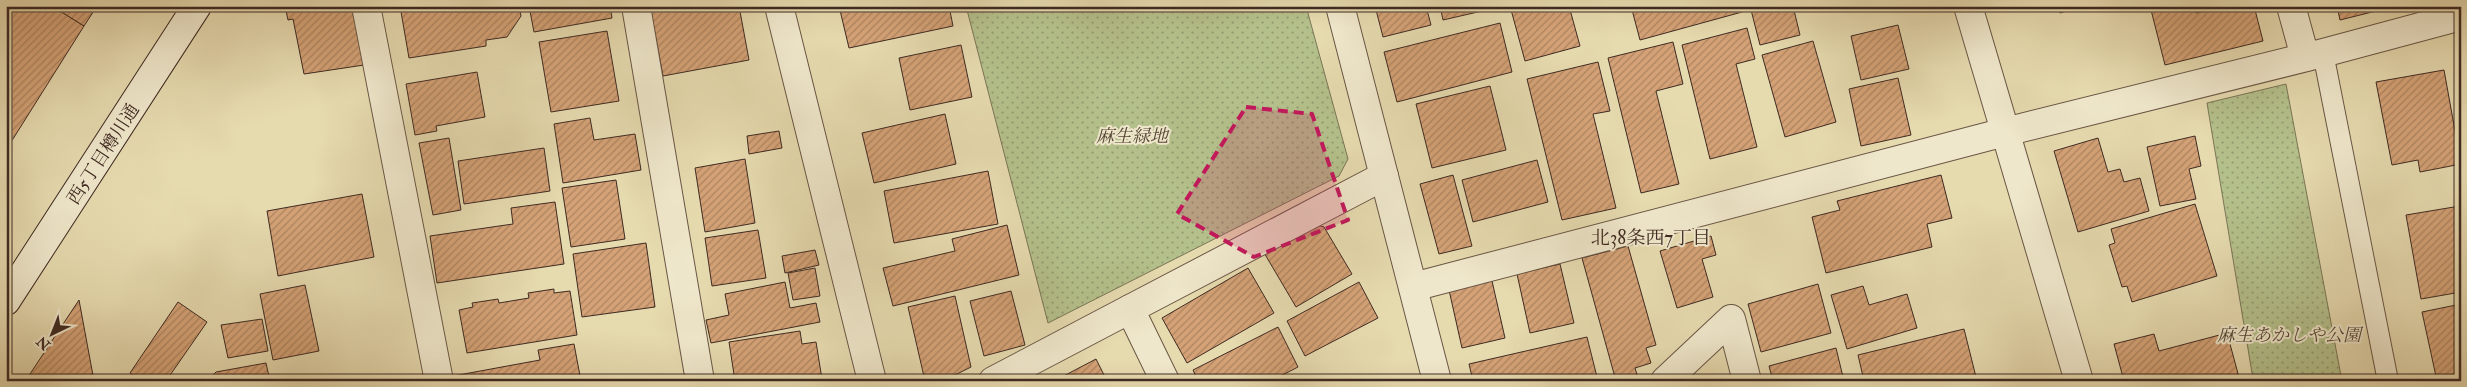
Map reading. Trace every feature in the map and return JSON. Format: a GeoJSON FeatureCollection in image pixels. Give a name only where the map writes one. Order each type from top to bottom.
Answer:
{"type":"FeatureCollection","features":[{"type":"Feature","properties":{"kind":"street","name":"西5丁目樽川通"},"geometry":{"type":"LineString","coordinates":[[6,301],[197,6]]}},
{"type":"Feature","properties":{"kind":"street"},"geometry":{"type":"LineString","coordinates":[[366,6],[439,381]]}},
{"type":"Feature","properties":{"kind":"street"},"geometry":{"type":"LineString","coordinates":[[636,6],[700,381]]}},
{"type":"Feature","properties":{"kind":"street"},"geometry":{"type":"LineString","coordinates":[[779,6],[872,381]]}},
{"type":"Feature","properties":{"kind":"street"},"geometry":{"type":"LineString","coordinates":[[1340,6],[1437,381]]}},
{"type":"Feature","properties":{"kind":"street"},"geometry":{"type":"LineString","coordinates":[[1968,6],[2079,381]]}},
{"type":"Feature","properties":{"kind":"street"},"geometry":{"type":"LineString","coordinates":[[2291,6],[2314,55]]}},
{"type":"Feature","properties":{"kind":"street"},"geometry":{"type":"LineString","coordinates":[[1413,287],[2005,132],[2314,55],[2461,16]]}},
{"type":"Feature","properties":{"kind":"street"},"geometry":{"type":"LineString","coordinates":[[993,381],[1384,176]]}},
{"type":"Feature","properties":{"kind":"street"},"geometry":{"type":"LineString","coordinates":[[1130,309],[1165,381]]}},
{"type":"Feature","properties":{"kind":"street"},"geometry":{"type":"LineString","coordinates":[[1665,381],[1731,319],[1747,381]]}},
{"type":"Feature","properties":{"kind":"lane"},"geometry":{"type":"LineString","coordinates":[[2314,55],[2388,381]]}},
{"type":"Feature","properties":{"kind":"highlighted area"},"geometry":{"type":"Polygon","coordinates":[[[1246,107],[1312,114],[1348,220],[1254,257],[1177,214],[1246,107]]]}},
{"type":"Feature","properties":{"kind":"green space","name":"麻生緑地"},"geometry":{"type":"Polygon","coordinates":[[[966,6],[1306,6],[1348,159],[1339,176],[1048,323],[966,6]]]}},
{"type":"Feature","properties":{"kind":"green space","name":"麻生あかしや公園"},"geometry":{"type":"Polygon","coordinates":[[[2286,84],[2342,381],[2247,381],[2253,379],[2207,103],[2286,84]]]}},
{"type":"Feature","properties":{"kind":"building"},"geometry":{"type":"Polygon","coordinates":[[[6,6],[52,6],[84,26],[6,150],[6,6]]]}},
{"type":"Feature","properties":{"kind":"building"},"geometry":{"type":"Polygon","coordinates":[[[52,6],[97,6],[84,26],[52,6]]]}},
{"type":"Feature","properties":{"kind":"building"},"geometry":{"type":"Polygon","coordinates":[[[285,6],[354,6],[364,65],[304,74],[293,19],[288,20],[285,6]]]}},
{"type":"Feature","properties":{"kind":"building"},"geometry":{"type":"Polygon","coordinates":[[[400,6],[519,6],[521,16],[507,37],[486,40],[486,46],[409,58],[400,6]]]}},
{"type":"Feature","properties":{"kind":"building"},"geometry":{"type":"Polygon","coordinates":[[[529,6],[610,6],[612,18],[534,32],[529,6]]]}},
{"type":"Feature","properties":{"kind":"building"},"geometry":{"type":"Polygon","coordinates":[[[694,6],[695,9],[713,6],[739,6],[749,60],[663,76],[651,12],[694,6]]]}},
{"type":"Feature","properties":{"kind":"building"},"geometry":{"type":"Polygon","coordinates":[[[839,6],[949,6],[953,26],[849,48],[839,6]]]}},
{"type":"Feature","properties":{"kind":"building"},"geometry":{"type":"Polygon","coordinates":[[[1375,6],[1426,6],[1431,25],[1383,37],[1375,6]]]}},
{"type":"Feature","properties":{"kind":"building"},"geometry":{"type":"Polygon","coordinates":[[[1440,6],[1494,6],[1495,8],[1443,20],[1440,6]]]}},
{"type":"Feature","properties":{"kind":"building"},"geometry":{"type":"Polygon","coordinates":[[[1510,6],[1569,6],[1580,46],[1525,61],[1510,6]]]}},
{"type":"Feature","properties":{"kind":"building"},"geometry":{"type":"Polygon","coordinates":[[[1631,6],[1740,6],[1742,12],[1640,40],[1631,6]]]}},
{"type":"Feature","properties":{"kind":"building"},"geometry":{"type":"Polygon","coordinates":[[[1750,6],[1793,6],[1800,35],[1760,45],[1750,6]]]}},
{"type":"Feature","properties":{"kind":"building"},"geometry":{"type":"Polygon","coordinates":[[[2058,6],[2084,6],[2060,13],[2058,6]]]}},
{"type":"Feature","properties":{"kind":"building"},"geometry":{"type":"Polygon","coordinates":[[[2150,6],[2194,6],[2196,13],[2225,6],[2254,6],[2263,41],[2165,65],[2150,6]]]}},
{"type":"Feature","properties":{"kind":"building"},"geometry":{"type":"Polygon","coordinates":[[[2337,6],[2396,6],[2340,20],[2337,6]]]}},
{"type":"Feature","properties":{"kind":"building"},"geometry":{"type":"Polygon","coordinates":[[[1500,23],[1512,72],[1397,102],[1384,52],[1500,23]]]}},
{"type":"Feature","properties":{"kind":"building"},"geometry":{"type":"Polygon","coordinates":[[[1898,25],[1909,69],[1861,80],[1851,36],[1898,25]]]}},
{"type":"Feature","properties":{"kind":"building"},"geometry":{"type":"Polygon","coordinates":[[[1747,28],[1755,59],[1736,64],[1757,147],[1710,159],[1682,45],[1747,28]]]}},
{"type":"Feature","properties":{"kind":"building"},"geometry":{"type":"Polygon","coordinates":[[[607,31],[619,101],[551,112],[539,42],[607,31]]]}},
{"type":"Feature","properties":{"kind":"building"},"geometry":{"type":"Polygon","coordinates":[[[1813,41],[1836,122],[1785,137],[1762,55],[1813,41]]]}},
{"type":"Feature","properties":{"kind":"building"},"geometry":{"type":"Polygon","coordinates":[[[1673,42],[1683,84],[1656,91],[1679,184],[1641,193],[1608,58],[1673,42]]]}},
{"type":"Feature","properties":{"kind":"building"},"geometry":{"type":"Polygon","coordinates":[[[961,45],[972,97],[910,110],[899,58],[961,45]]]}},
{"type":"Feature","properties":{"kind":"building"},"geometry":{"type":"Polygon","coordinates":[[[1598,62],[1610,111],[1593,114],[1616,208],[1562,220],[1527,79],[1598,62]]]}},
{"type":"Feature","properties":{"kind":"building"},"geometry":{"type":"Polygon","coordinates":[[[2444,70],[2461,164],[2420,172],[2418,160],[2392,165],[2376,82],[2444,70]]]}},
{"type":"Feature","properties":{"kind":"building"},"geometry":{"type":"Polygon","coordinates":[[[477,72],[485,117],[436,126],[437,131],[415,135],[406,84],[477,72]]]}},
{"type":"Feature","properties":{"kind":"building"},"geometry":{"type":"Polygon","coordinates":[[[1898,78],[1911,135],[1861,146],[1849,89],[1898,78]]]}},
{"type":"Feature","properties":{"kind":"building"},"geometry":{"type":"Polygon","coordinates":[[[1490,86],[1506,150],[1432,168],[1416,104],[1490,86]]]}},
{"type":"Feature","properties":{"kind":"building"},"geometry":{"type":"Polygon","coordinates":[[[945,114],[956,164],[874,183],[862,133],[945,114]]]}},
{"type":"Feature","properties":{"kind":"building"},"geometry":{"type":"Polygon","coordinates":[[[590,118],[594,140],[635,134],[641,170],[563,183],[554,124],[590,118]]]}},
{"type":"Feature","properties":{"kind":"building"},"geometry":{"type":"Polygon","coordinates":[[[779,131],[782,148],[749,154],[747,136],[779,131]]]}},
{"type":"Feature","properties":{"kind":"building"},"geometry":{"type":"Polygon","coordinates":[[[2195,136],[2201,166],[2189,169],[2196,199],[2160,206],[2147,147],[2195,136]]]}},
{"type":"Feature","properties":{"kind":"building"},"geometry":{"type":"Polygon","coordinates":[[[449,138],[461,210],[433,215],[419,143],[449,138]]]}},
{"type":"Feature","properties":{"kind":"building"},"geometry":{"type":"Polygon","coordinates":[[[2098,138],[2108,172],[2120,169],[2124,182],[2140,178],[2149,211],[2078,232],[2054,151],[2098,138]]]}},
{"type":"Feature","properties":{"kind":"building"},"geometry":{"type":"Polygon","coordinates":[[[544,148],[550,191],[464,204],[458,161],[544,148]]]}},
{"type":"Feature","properties":{"kind":"building"},"geometry":{"type":"Polygon","coordinates":[[[745,159],[755,223],[705,232],[695,168],[745,159]]]}},
{"type":"Feature","properties":{"kind":"building"},"geometry":{"type":"Polygon","coordinates":[[[1537,160],[1548,202],[1473,222],[1462,180],[1537,160]]]}},
{"type":"Feature","properties":{"kind":"building"},"geometry":{"type":"Polygon","coordinates":[[[988,171],[998,224],[894,243],[884,191],[988,171]]]}},
{"type":"Feature","properties":{"kind":"building"},"geometry":{"type":"Polygon","coordinates":[[[1453,175],[1472,246],[1439,254],[1420,184],[1453,175]]]}},
{"type":"Feature","properties":{"kind":"building"},"geometry":{"type":"Polygon","coordinates":[[[1941,175],[1952,218],[1927,224],[1932,247],[1826,273],[1812,217],[1840,210],[1837,201],[1941,175]]]}},
{"type":"Feature","properties":{"kind":"building"},"geometry":{"type":"Polygon","coordinates":[[[616,180],[625,239],[571,247],[562,188],[616,180]]]}},
{"type":"Feature","properties":{"kind":"building"},"geometry":{"type":"Polygon","coordinates":[[[362,194],[374,257],[278,276],[267,211],[362,194]]]}},
{"type":"Feature","properties":{"kind":"building"},"geometry":{"type":"Polygon","coordinates":[[[555,202],[564,264],[437,283],[430,236],[513,224],[511,208],[555,202]]]}},
{"type":"Feature","properties":{"kind":"building"},"geometry":{"type":"Polygon","coordinates":[[[2195,204],[2217,276],[2132,302],[2127,286],[2122,287],[2109,245],[2115,243],[2111,229],[2195,204]]]}},
{"type":"Feature","properties":{"kind":"building"},"geometry":{"type":"Polygon","coordinates":[[[2460,206],[2461,292],[2421,299],[2406,215],[2460,206]]]}},
{"type":"Feature","properties":{"kind":"building"},"geometry":{"type":"Polygon","coordinates":[[[1311,223],[1324,227],[1352,274],[1296,307],[1263,251],[1311,223]]]}},
{"type":"Feature","properties":{"kind":"building"},"geometry":{"type":"Polygon","coordinates":[[[1007,225],[1019,275],[893,306],[883,268],[955,251],[952,239],[1007,225]]]}},
{"type":"Feature","properties":{"kind":"building"},"geometry":{"type":"Polygon","coordinates":[[[758,230],[766,278],[712,286],[705,238],[758,230]]]}},
{"type":"Feature","properties":{"kind":"building"},"geometry":{"type":"Polygon","coordinates":[[[1711,236],[1716,255],[1702,259],[1713,297],[1677,308],[1660,251],[1711,236]]]}},
{"type":"Feature","properties":{"kind":"building"},"geometry":{"type":"Polygon","coordinates":[[[646,243],[655,307],[582,317],[573,254],[646,243]]]}},
{"type":"Feature","properties":{"kind":"building"},"geometry":{"type":"Polygon","coordinates":[[[1628,246],[1656,345],[1646,348],[1651,363],[1635,368],[1639,381],[1616,381],[1582,258],[1628,246]]]}},
{"type":"Feature","properties":{"kind":"building"},"geometry":{"type":"Polygon","coordinates":[[[815,250],[819,265],[785,273],[782,256],[815,250]]]}},
{"type":"Feature","properties":{"kind":"building"},"geometry":{"type":"Polygon","coordinates":[[[1560,264],[1574,323],[1530,333],[1517,274],[1560,264]]]}},
{"type":"Feature","properties":{"kind":"building"},"geometry":{"type":"Polygon","coordinates":[[[815,268],[820,296],[793,300],[788,273],[815,268]]]}},
{"type":"Feature","properties":{"kind":"building"},"geometry":{"type":"Polygon","coordinates":[[[1248,268],[1274,313],[1187,363],[1162,318],[1248,268]]]}},
{"type":"Feature","properties":{"kind":"building"},"geometry":{"type":"Polygon","coordinates":[[[1492,281],[1505,338],[1462,348],[1449,290],[1492,281]]]}},
{"type":"Feature","properties":{"kind":"building"},"geometry":{"type":"Polygon","coordinates":[[[785,282],[790,308],[816,303],[820,322],[711,343],[706,320],[729,315],[725,294],[785,282]]]}},
{"type":"Feature","properties":{"kind":"building"},"geometry":{"type":"Polygon","coordinates":[[[1359,282],[1378,318],[1305,356],[1287,321],[1359,282]]]}},
{"type":"Feature","properties":{"kind":"building"},"geometry":{"type":"Polygon","coordinates":[[[1818,284],[1831,333],[1761,352],[1748,304],[1818,284]]]}},
{"type":"Feature","properties":{"kind":"building"},"geometry":{"type":"Polygon","coordinates":[[[305,285],[319,351],[273,360],[260,294],[305,285]]]}},
{"type":"Feature","properties":{"kind":"building"},"geometry":{"type":"Polygon","coordinates":[[[1863,286],[1869,305],[1907,294],[1917,328],[1847,349],[1831,295],[1863,286]]]}},
{"type":"Feature","properties":{"kind":"building"},"geometry":{"type":"Polygon","coordinates":[[[554,289],[554,293],[570,291],[577,335],[467,353],[459,310],[473,307],[472,303],[498,299],[499,303],[529,298],[528,293],[554,289]]]}},
{"type":"Feature","properties":{"kind":"building"},"geometry":{"type":"Polygon","coordinates":[[[1011,291],[1025,345],[984,356],[970,301],[1011,291]]]}},
{"type":"Feature","properties":{"kind":"building"},"geometry":{"type":"Polygon","coordinates":[[[955,296],[971,367],[943,381],[925,381],[908,307],[955,296]]]}},
{"type":"Feature","properties":{"kind":"building"},"geometry":{"type":"Polygon","coordinates":[[[79,300],[94,381],[27,381],[26,380],[79,300]]]}},
{"type":"Feature","properties":{"kind":"building"},"geometry":{"type":"Polygon","coordinates":[[[178,302],[207,322],[166,381],[140,381],[130,373],[178,302]]]}},
{"type":"Feature","properties":{"kind":"building"},"geometry":{"type":"Polygon","coordinates":[[[2461,304],[2461,381],[2437,381],[2422,312],[2461,304]]]}},
{"type":"Feature","properties":{"kind":"building"},"geometry":{"type":"Polygon","coordinates":[[[262,319],[268,351],[228,358],[221,325],[262,319]]]}},
{"type":"Feature","properties":{"kind":"building"},"geometry":{"type":"Polygon","coordinates":[[[1278,327],[1298,367],[1271,381],[1198,381],[1193,370],[1278,327]]]}},
{"type":"Feature","properties":{"kind":"building"},"geometry":{"type":"Polygon","coordinates":[[[1964,329],[1977,381],[1864,381],[1858,355],[1964,329]]]}},
{"type":"Feature","properties":{"kind":"building"},"geometry":{"type":"Polygon","coordinates":[[[800,331],[802,344],[816,342],[822,379],[735,381],[729,342],[800,331]]]}},
{"type":"Feature","properties":{"kind":"building"},"geometry":{"type":"Polygon","coordinates":[[[2227,333],[2240,381],[2124,381],[2114,344],[2154,334],[2159,351],[2227,333]]]}},
{"type":"Feature","properties":{"kind":"building"},"geometry":{"type":"Polygon","coordinates":[[[1587,337],[1597,377],[1580,381],[1473,381],[1469,364],[1587,337]]]}},
{"type":"Feature","properties":{"kind":"building"},"geometry":{"type":"Polygon","coordinates":[[[574,344],[581,381],[454,381],[453,376],[540,360],[538,350],[574,344]]]}},
{"type":"Feature","properties":{"kind":"building"},"geometry":{"type":"Polygon","coordinates":[[[1836,348],[1844,381],[1773,381],[1769,366],[1836,348]]]}},
{"type":"Feature","properties":{"kind":"building"},"geometry":{"type":"Polygon","coordinates":[[[1096,359],[1107,381],[1056,380],[1096,359]]]}},
{"type":"Feature","properties":{"kind":"building"},"geometry":{"type":"Polygon","coordinates":[[[266,363],[270,381],[207,381],[216,372],[266,363]]]}},
{"type":"Feature","properties":{"kind":"district","name":"北38条西7丁目"},"geometry":{"type":"Point","coordinates":[1651,237]}}]}
